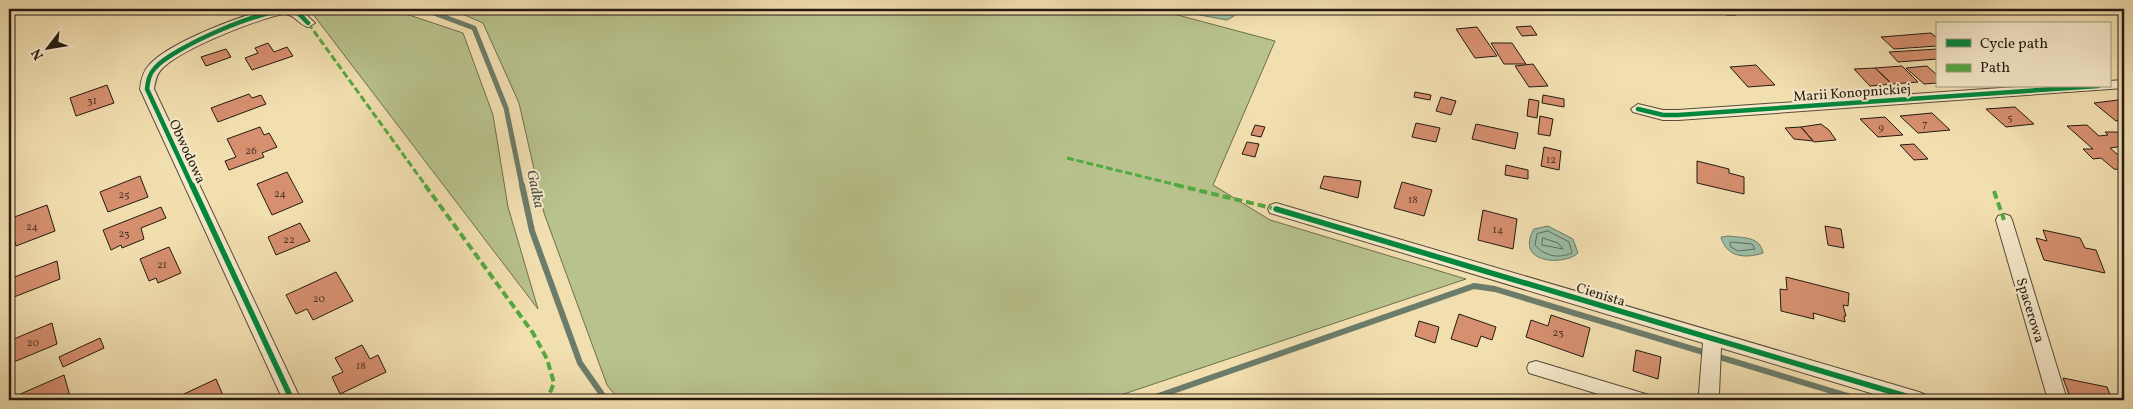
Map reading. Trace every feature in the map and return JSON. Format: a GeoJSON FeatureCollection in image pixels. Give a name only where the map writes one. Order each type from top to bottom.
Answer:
{"type":"FeatureCollection","features":[{"type":"Feature","properties":{"kind":"street","name":"Obwodowa"},"geometry":{"type":"LineString","coordinates":[[292,400],[147,89],[148,76],[158,64],[180,50],[250,18],[266,12],[287,10],[293,11],[308,23]]}},
{"type":"Feature","properties":{"kind":"street"},"geometry":{"type":"LineString","coordinates":[[2110,86],[2124,84]]}},
{"type":"Feature","properties":{"kind":"street","name":"Marii Konopnickiej"},"geometry":{"type":"LineString","coordinates":[[1638,109],[1663,115],[1678,115],[2069,88]]}},
{"type":"Feature","properties":{"kind":"street","name":"Cienista"},"geometry":{"type":"LineString","coordinates":[[1276,209],[1919,400]]}},
{"type":"Feature","properties":{"kind":"street","name":"Spacerowa"},"geometry":{"type":"LineString","coordinates":[[2004,220],[2058,400]]}},
{"type":"Feature","properties":{"kind":"street"},"geometry":{"type":"LineString","coordinates":[[1706,400],[1709,394],[1712,339]]}},
{"type":"Feature","properties":{"kind":"street"},"geometry":{"type":"LineString","coordinates":[[1536,368],[1642,400]]}},
{"type":"Feature","properties":{"kind":"shaded area"},"geometry":{"type":"Polygon","coordinates":[[[309,9],[391,9],[463,33],[493,115],[508,207],[538,309],[309,9]]]}},
{"type":"Feature","properties":{"kind":"shaded area"},"geometry":{"type":"Polygon","coordinates":[[[451,9],[1155,9],[1275,41],[1213,185],[1270,220],[1466,279],[1106,400],[619,400],[607,385],[544,213],[519,103],[483,23],[451,9]]]}},
{"type":"Feature","properties":{"kind":"water"},"geometry":{"type":"Polygon","coordinates":[[[1167,9],[1239,9],[1234,16],[1227,20],[1167,9]]]}},
{"type":"Feature","properties":{"kind":"water"},"geometry":{"type":"Polygon","coordinates":[[[1548,226],[1573,239],[1578,253],[1567,259],[1552,260],[1538,257],[1533,253],[1529,243],[1534,229],[1548,226]]]}},
{"type":"Feature","properties":{"kind":"water"},"geometry":{"type":"Polygon","coordinates":[[[1728,236],[1755,241],[1761,247],[1763,253],[1750,256],[1737,255],[1727,249],[1721,237],[1728,236]]]}},
{"type":"Feature","properties":{"kind":"building"},"geometry":{"type":"Polygon","coordinates":[[[1282,9],[1329,9],[1330,10],[1285,14],[1282,9]]]}},
{"type":"Feature","properties":{"kind":"building"},"geometry":{"type":"Polygon","coordinates":[[[1720,9],[1731,9],[1736,15],[1726,15],[1720,9]]]}},
{"type":"Feature","properties":{"kind":"building"},"geometry":{"type":"Polygon","coordinates":[[[1531,26],[1537,35],[1522,36],[1516,27],[1531,26]]]}},
{"type":"Feature","properties":{"kind":"building"},"geometry":{"type":"Polygon","coordinates":[[[1477,27],[1497,56],[1475,58],[1456,29],[1477,27]]]}},
{"type":"Feature","properties":{"kind":"building"},"geometry":{"type":"Polygon","coordinates":[[[1931,33],[1936,37],[1936,46],[1894,49],[1881,37],[1931,33]]]}},
{"type":"Feature","properties":{"kind":"building"},"geometry":{"type":"Polygon","coordinates":[[[268,43],[274,52],[287,47],[293,56],[252,70],[245,58],[258,53],[255,48],[268,43]]]}},
{"type":"Feature","properties":{"kind":"building"},"geometry":{"type":"Polygon","coordinates":[[[1491,43],[1512,43],[1526,64],[1504,64],[1491,43]]]}},
{"type":"Feature","properties":{"kind":"building"},"geometry":{"type":"Polygon","coordinates":[[[226,49],[231,57],[206,66],[201,57],[226,49]]]}},
{"type":"Feature","properties":{"kind":"building"},"geometry":{"type":"Polygon","coordinates":[[[1936,49],[1936,59],[1898,62],[1889,52],[1936,49]]]}},
{"type":"Feature","properties":{"kind":"building"},"geometry":{"type":"Polygon","coordinates":[[[1533,64],[1548,86],[1529,87],[1515,66],[1533,64]]]}},
{"type":"Feature","properties":{"kind":"building"},"geometry":{"type":"Polygon","coordinates":[[[1756,65],[1775,85],[1748,87],[1730,67],[1756,65]]]}},
{"type":"Feature","properties":{"kind":"building"},"geometry":{"type":"Polygon","coordinates":[[[1902,66],[1918,82],[1892,84],[1875,68],[1902,66]]]}},
{"type":"Feature","properties":{"kind":"building"},"geometry":{"type":"Polygon","coordinates":[[[1927,66],[1936,74],[1936,83],[1924,84],[1906,68],[1927,66]]]}},
{"type":"Feature","properties":{"kind":"building"},"geometry":{"type":"Polygon","coordinates":[[[1875,68],[1892,84],[1870,86],[1854,69],[1875,68]]]}},
{"type":"Feature","properties":{"kind":"building"},"geometry":{"type":"Polygon","coordinates":[[[107,85],[114,103],[76,116],[70,98],[107,85]]]}},
{"type":"Feature","properties":{"kind":"building"},"geometry":{"type":"Polygon","coordinates":[[[1415,92],[1431,95],[1430,100],[1414,97],[1415,92]]]}},
{"type":"Feature","properties":{"kind":"building"},"geometry":{"type":"Polygon","coordinates":[[[249,94],[252,98],[261,95],[266,104],[218,122],[211,108],[249,94]]]}},
{"type":"Feature","properties":{"kind":"building"},"geometry":{"type":"Polygon","coordinates":[[[1543,95],[1564,99],[1564,107],[1542,103],[1543,95]]]}},
{"type":"Feature","properties":{"kind":"building"},"geometry":{"type":"Polygon","coordinates":[[[1441,97],[1456,101],[1451,115],[1436,111],[1441,97]]]}},
{"type":"Feature","properties":{"kind":"building"},"geometry":{"type":"Polygon","coordinates":[[[1529,99],[1539,101],[1537,118],[1527,116],[1529,99]]]}},
{"type":"Feature","properties":{"kind":"building"},"geometry":{"type":"Polygon","coordinates":[[[2118,100],[2124,105],[2124,120],[2116,121],[2094,103],[2118,100]]]}},
{"type":"Feature","properties":{"kind":"building"},"geometry":{"type":"Polygon","coordinates":[[[2015,107],[2034,124],[2006,127],[1986,109],[2015,107]]]}},
{"type":"Feature","properties":{"kind":"building"},"geometry":{"type":"Polygon","coordinates":[[[1932,113],[1950,130],[1918,133],[1900,116],[1932,113]]]}},
{"type":"Feature","properties":{"kind":"building"},"geometry":{"type":"Polygon","coordinates":[[[1540,116],[1553,119],[1550,136],[1538,134],[1540,116]]]}},
{"type":"Feature","properties":{"kind":"building"},"geometry":{"type":"Polygon","coordinates":[[[1885,117],[1903,135],[1878,137],[1860,119],[1885,117]]]}},
{"type":"Feature","properties":{"kind":"building"},"geometry":{"type":"Polygon","coordinates":[[[1416,123],[1440,128],[1436,142],[1412,137],[1416,123]]]}},
{"type":"Feature","properties":{"kind":"building"},"geometry":{"type":"Polygon","coordinates":[[[1476,124],[1518,133],[1515,149],[1472,139],[1476,124]]]}},
{"type":"Feature","properties":{"kind":"building"},"geometry":{"type":"Polygon","coordinates":[[[1821,124],[1829,130],[1836,140],[1814,142],[1801,127],[1821,124]]]}},
{"type":"Feature","properties":{"kind":"building"},"geometry":{"type":"Polygon","coordinates":[[[1255,125],[1265,127],[1261,137],[1251,135],[1255,125]]]}},
{"type":"Feature","properties":{"kind":"building"},"geometry":{"type":"Polygon","coordinates":[[[2087,125],[2099,136],[2108,135],[2105,132],[2117,132],[2124,138],[2124,146],[2110,148],[2124,160],[2124,170],[2114,169],[2101,158],[2093,159],[2083,149],[2093,149],[2067,126],[2087,125]]]}},
{"type":"Feature","properties":{"kind":"building"},"geometry":{"type":"Polygon","coordinates":[[[260,127],[264,135],[269,133],[277,147],[262,153],[264,157],[229,170],[225,161],[236,157],[227,139],[260,127]]]}},
{"type":"Feature","properties":{"kind":"building"},"geometry":{"type":"Polygon","coordinates":[[[1801,127],[1813,141],[1794,139],[1785,128],[1801,127]]]}},
{"type":"Feature","properties":{"kind":"building"},"geometry":{"type":"Polygon","coordinates":[[[1247,142],[1259,144],[1255,157],[1242,154],[1247,142]]]}},
{"type":"Feature","properties":{"kind":"building"},"geometry":{"type":"Polygon","coordinates":[[[1914,144],[1928,159],[1914,160],[1900,145],[1914,144]]]}},
{"type":"Feature","properties":{"kind":"building"},"geometry":{"type":"Polygon","coordinates":[[[1544,147],[1561,151],[1559,170],[1541,166],[1544,147]]]}},
{"type":"Feature","properties":{"kind":"building"},"geometry":{"type":"Polygon","coordinates":[[[1697,161],[1729,169],[1729,173],[1744,177],[1744,194],[1697,183],[1697,161]]]}},
{"type":"Feature","properties":{"kind":"building"},"geometry":{"type":"Polygon","coordinates":[[[1506,165],[1528,170],[1528,179],[1505,175],[1506,165]]]}},
{"type":"Feature","properties":{"kind":"building"},"geometry":{"type":"Polygon","coordinates":[[[287,172],[303,202],[272,215],[257,184],[287,172]]]}},
{"type":"Feature","properties":{"kind":"building"},"geometry":{"type":"Polygon","coordinates":[[[140,176],[148,197],[108,212],[100,192],[140,176]]]}},
{"type":"Feature","properties":{"kind":"building"},"geometry":{"type":"Polygon","coordinates":[[[1324,176],[1361,181],[1358,198],[1320,188],[1324,176]]]}},
{"type":"Feature","properties":{"kind":"building"},"geometry":{"type":"Polygon","coordinates":[[[1402,182],[1432,190],[1424,216],[1394,208],[1402,182]]]}},
{"type":"Feature","properties":{"kind":"building"},"geometry":{"type":"Polygon","coordinates":[[[47,205],[55,231],[16,246],[9,219],[47,205]]]}},
{"type":"Feature","properties":{"kind":"building"},"geometry":{"type":"Polygon","coordinates":[[[161,207],[166,218],[141,228],[144,239],[122,248],[121,245],[111,250],[103,230],[161,207]]]}},
{"type":"Feature","properties":{"kind":"building"},"geometry":{"type":"Polygon","coordinates":[[[1483,210],[1517,219],[1513,249],[1478,240],[1483,210]]]}},
{"type":"Feature","properties":{"kind":"building"},"geometry":{"type":"Polygon","coordinates":[[[300,223],[310,241],[276,255],[268,237],[300,223]]]}},
{"type":"Feature","properties":{"kind":"building"},"geometry":{"type":"Polygon","coordinates":[[[1825,226],[1841,229],[1844,248],[1828,245],[1825,226]]]}},
{"type":"Feature","properties":{"kind":"building"},"geometry":{"type":"Polygon","coordinates":[[[2043,230],[2080,238],[2085,248],[2096,250],[2105,273],[2044,260],[2036,238],[2047,241],[2043,230]]]}},
{"type":"Feature","properties":{"kind":"building"},"geometry":{"type":"Polygon","coordinates":[[[169,247],[181,273],[158,283],[156,278],[149,281],[140,259],[169,247]]]}},
{"type":"Feature","properties":{"kind":"building"},"geometry":{"type":"Polygon","coordinates":[[[57,261],[60,279],[9,299],[9,279],[57,261]]]}},
{"type":"Feature","properties":{"kind":"building"},"geometry":{"type":"Polygon","coordinates":[[[336,272],[353,301],[313,320],[307,309],[296,314],[286,295],[336,272]]]}},
{"type":"Feature","properties":{"kind":"building"},"geometry":{"type":"Polygon","coordinates":[[[1786,277],[1849,293],[1848,306],[1843,305],[1846,316],[1844,316],[1845,322],[1813,313],[1814,319],[1781,311],[1780,289],[1787,290],[1786,277]]]}},
{"type":"Feature","properties":{"kind":"building"},"geometry":{"type":"Polygon","coordinates":[[[1459,314],[1496,327],[1492,340],[1481,336],[1477,347],[1451,339],[1459,314]]]}},
{"type":"Feature","properties":{"kind":"building"},"geometry":{"type":"Polygon","coordinates":[[[1551,315],[1590,328],[1583,357],[1526,337],[1531,320],[1548,326],[1551,315]]]}},
{"type":"Feature","properties":{"kind":"building"},"geometry":{"type":"Polygon","coordinates":[[[1419,321],[1439,327],[1435,343],[1415,336],[1419,321]]]}},
{"type":"Feature","properties":{"kind":"building"},"geometry":{"type":"Polygon","coordinates":[[[52,323],[57,344],[9,364],[9,341],[52,323]]]}},
{"type":"Feature","properties":{"kind":"building"},"geometry":{"type":"Polygon","coordinates":[[[100,338],[104,348],[63,367],[59,357],[100,338]]]}},
{"type":"Feature","properties":{"kind":"building"},"geometry":{"type":"Polygon","coordinates":[[[362,345],[370,359],[378,355],[386,372],[340,394],[332,377],[343,372],[335,358],[362,345]]]}},
{"type":"Feature","properties":{"kind":"building"},"geometry":{"type":"Polygon","coordinates":[[[1636,350],[1661,357],[1658,379],[1633,371],[1636,350]]]}},
{"type":"Feature","properties":{"kind":"building"},"geometry":{"type":"Polygon","coordinates":[[[64,375],[71,400],[9,400],[9,399],[64,375]]]}},
{"type":"Feature","properties":{"kind":"building"},"geometry":{"type":"Polygon","coordinates":[[[2063,378],[2107,387],[2112,400],[2071,400],[2063,378]]]}},
{"type":"Feature","properties":{"kind":"building"},"geometry":{"type":"Polygon","coordinates":[[[216,379],[225,400],[171,400],[216,379]]]}},
{"type":"Feature","properties":{"kind":"waterway","name":"Gadka"},"geometry":{"type":"LineString","coordinates":[[423,9],[474,28],[506,108],[522,186]]}},
{"type":"Feature","properties":{"kind":"waterway","name":"Gadka"},"geometry":{"type":"LineString","coordinates":[[522,185],[532,231],[580,363],[606,400]]}},
{"type":"Feature","properties":{"kind":"waterway"},"geometry":{"type":"LineString","coordinates":[[1147,400],[1474,286],[1495,289],[1861,400]]}},
{"type":"Feature","properties":{"kind":"marked path"},"geometry":{"type":"LineString","coordinates":[[308,23],[533,333],[547,359],[554,383],[547,400]]}},
{"type":"Feature","properties":{"kind":"marked path"},"geometry":{"type":"LineString","coordinates":[[1067,158],[1276,209]]}},
{"type":"Feature","properties":{"kind":"marked path"},"geometry":{"type":"LineString","coordinates":[[1994,191],[2004,220]]}},
{"type":"Feature","properties":{"kind":"cycle path"},"geometry":{"type":"LineString","coordinates":[[292,400],[147,89],[150,74],[160,63],[186,47],[226,28],[283,10],[296,12],[308,23]]}},
{"type":"Feature","properties":{"kind":"cycle path"},"geometry":{"type":"LineString","coordinates":[[1638,109],[1663,115],[1678,115],[2069,88]]}},
{"type":"Feature","properties":{"kind":"cycle path"},"geometry":{"type":"LineString","coordinates":[[1276,209],[1919,400]]}}]}
